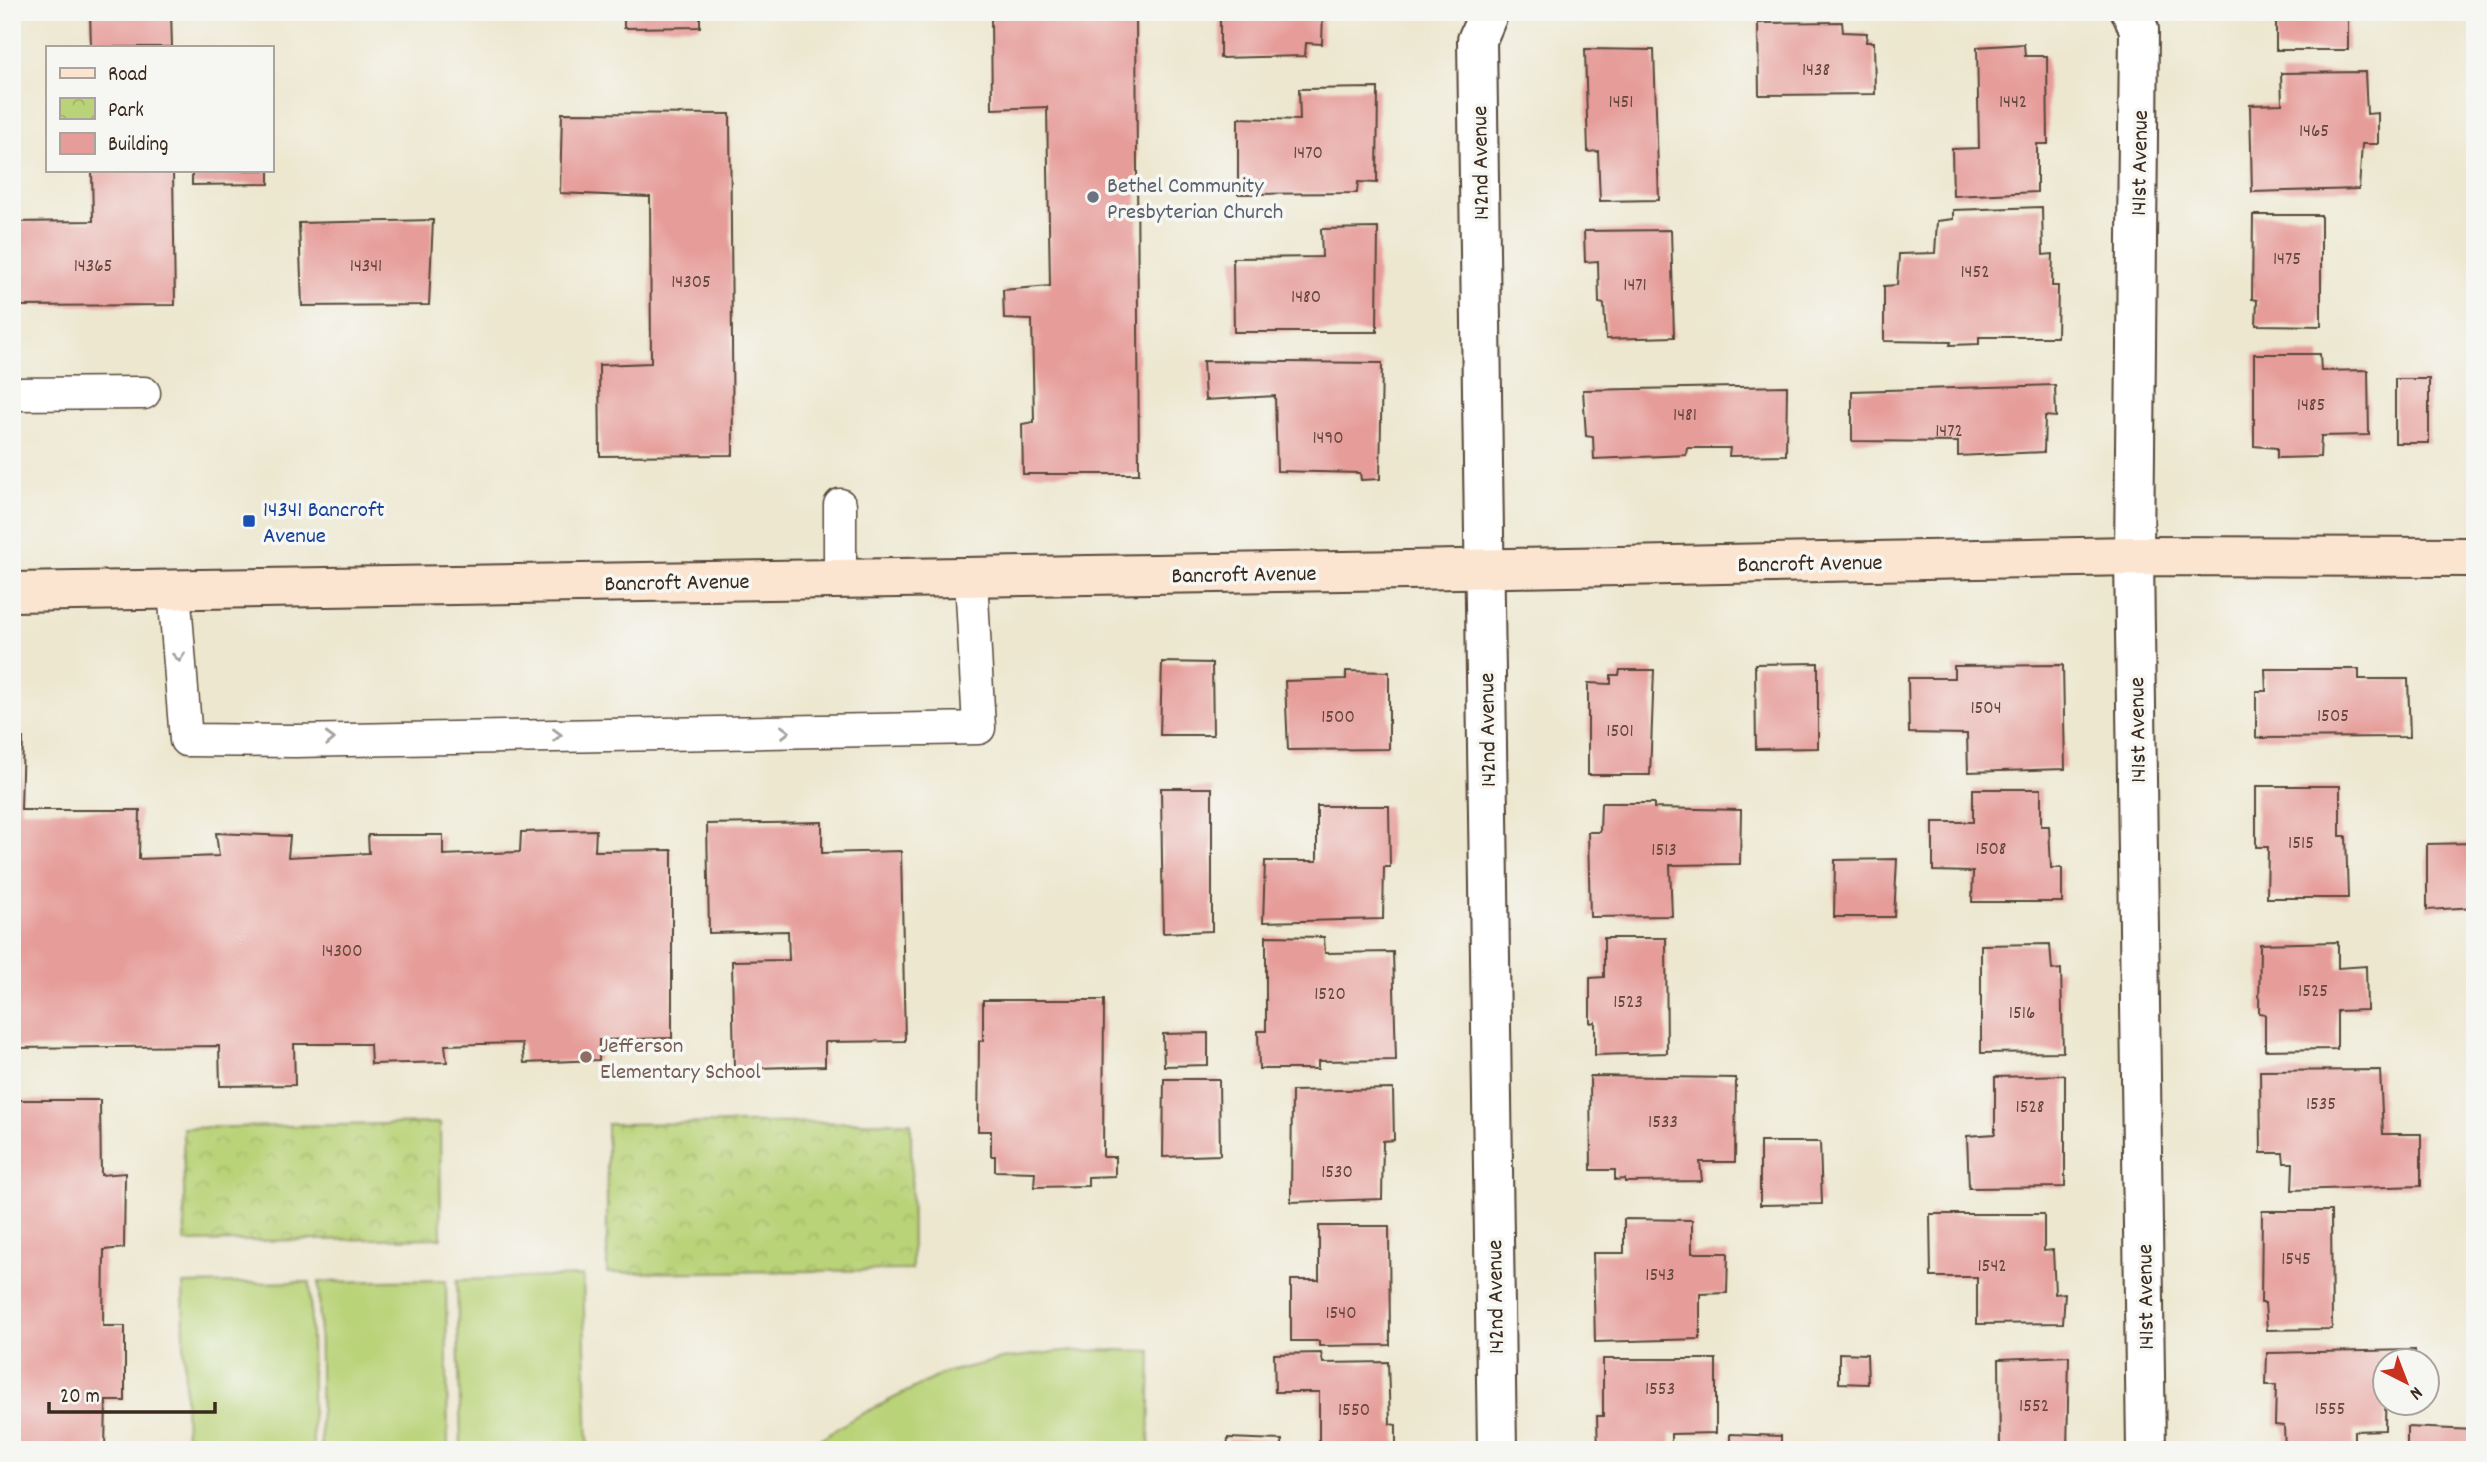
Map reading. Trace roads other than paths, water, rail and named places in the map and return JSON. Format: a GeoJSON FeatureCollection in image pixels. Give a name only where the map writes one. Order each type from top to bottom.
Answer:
{"type":"FeatureCollection","features":[{"type":"Feature","properties":{"kind":"main road","name":"Bancroft Avenue"},"geometry":{"type":"LineString","coordinates":[[12,592],[2134,556],[2475,557]]}},
{"type":"Feature","properties":{"kind":"street","name":"142nd Avenue"},"geometry":{"type":"LineString","coordinates":[[1489,12],[1478,40],[1497,1450]]}},
{"type":"Feature","properties":{"kind":"street","name":"141st Avenue"},"geometry":{"type":"LineString","coordinates":[[2131,12],[2139,29],[2134,556],[2146,1450]]}},
{"type":"Feature","properties":{"kind":"lane"},"geometry":{"type":"LineString","coordinates":[[12,394],[144,393]]}},
{"type":"Feature","properties":{"kind":"lane"},"geometry":{"type":"LineString","coordinates":[[840,505],[840,579]]}},
{"type":"Feature","properties":{"kind":"lane"},"geometry":{"type":"LineString","coordinates":[[174,589],[186,740],[295,741],[979,729],[971,576]]}},
{"type":"Feature","properties":{"kind":"place","name":"Bethel Community Presbyterian Church"},"geometry":{"type":"Point","coordinates":[1093,197]}},
{"type":"Feature","properties":{"kind":"place","name":"14341 Bancroft Avenue"},"geometry":{"type":"Point","coordinates":[249,521]}},
{"type":"Feature","properties":{"kind":"place","name":"Jefferson Elementary School"},"geometry":{"type":"Point","coordinates":[586,1057]}}]}
